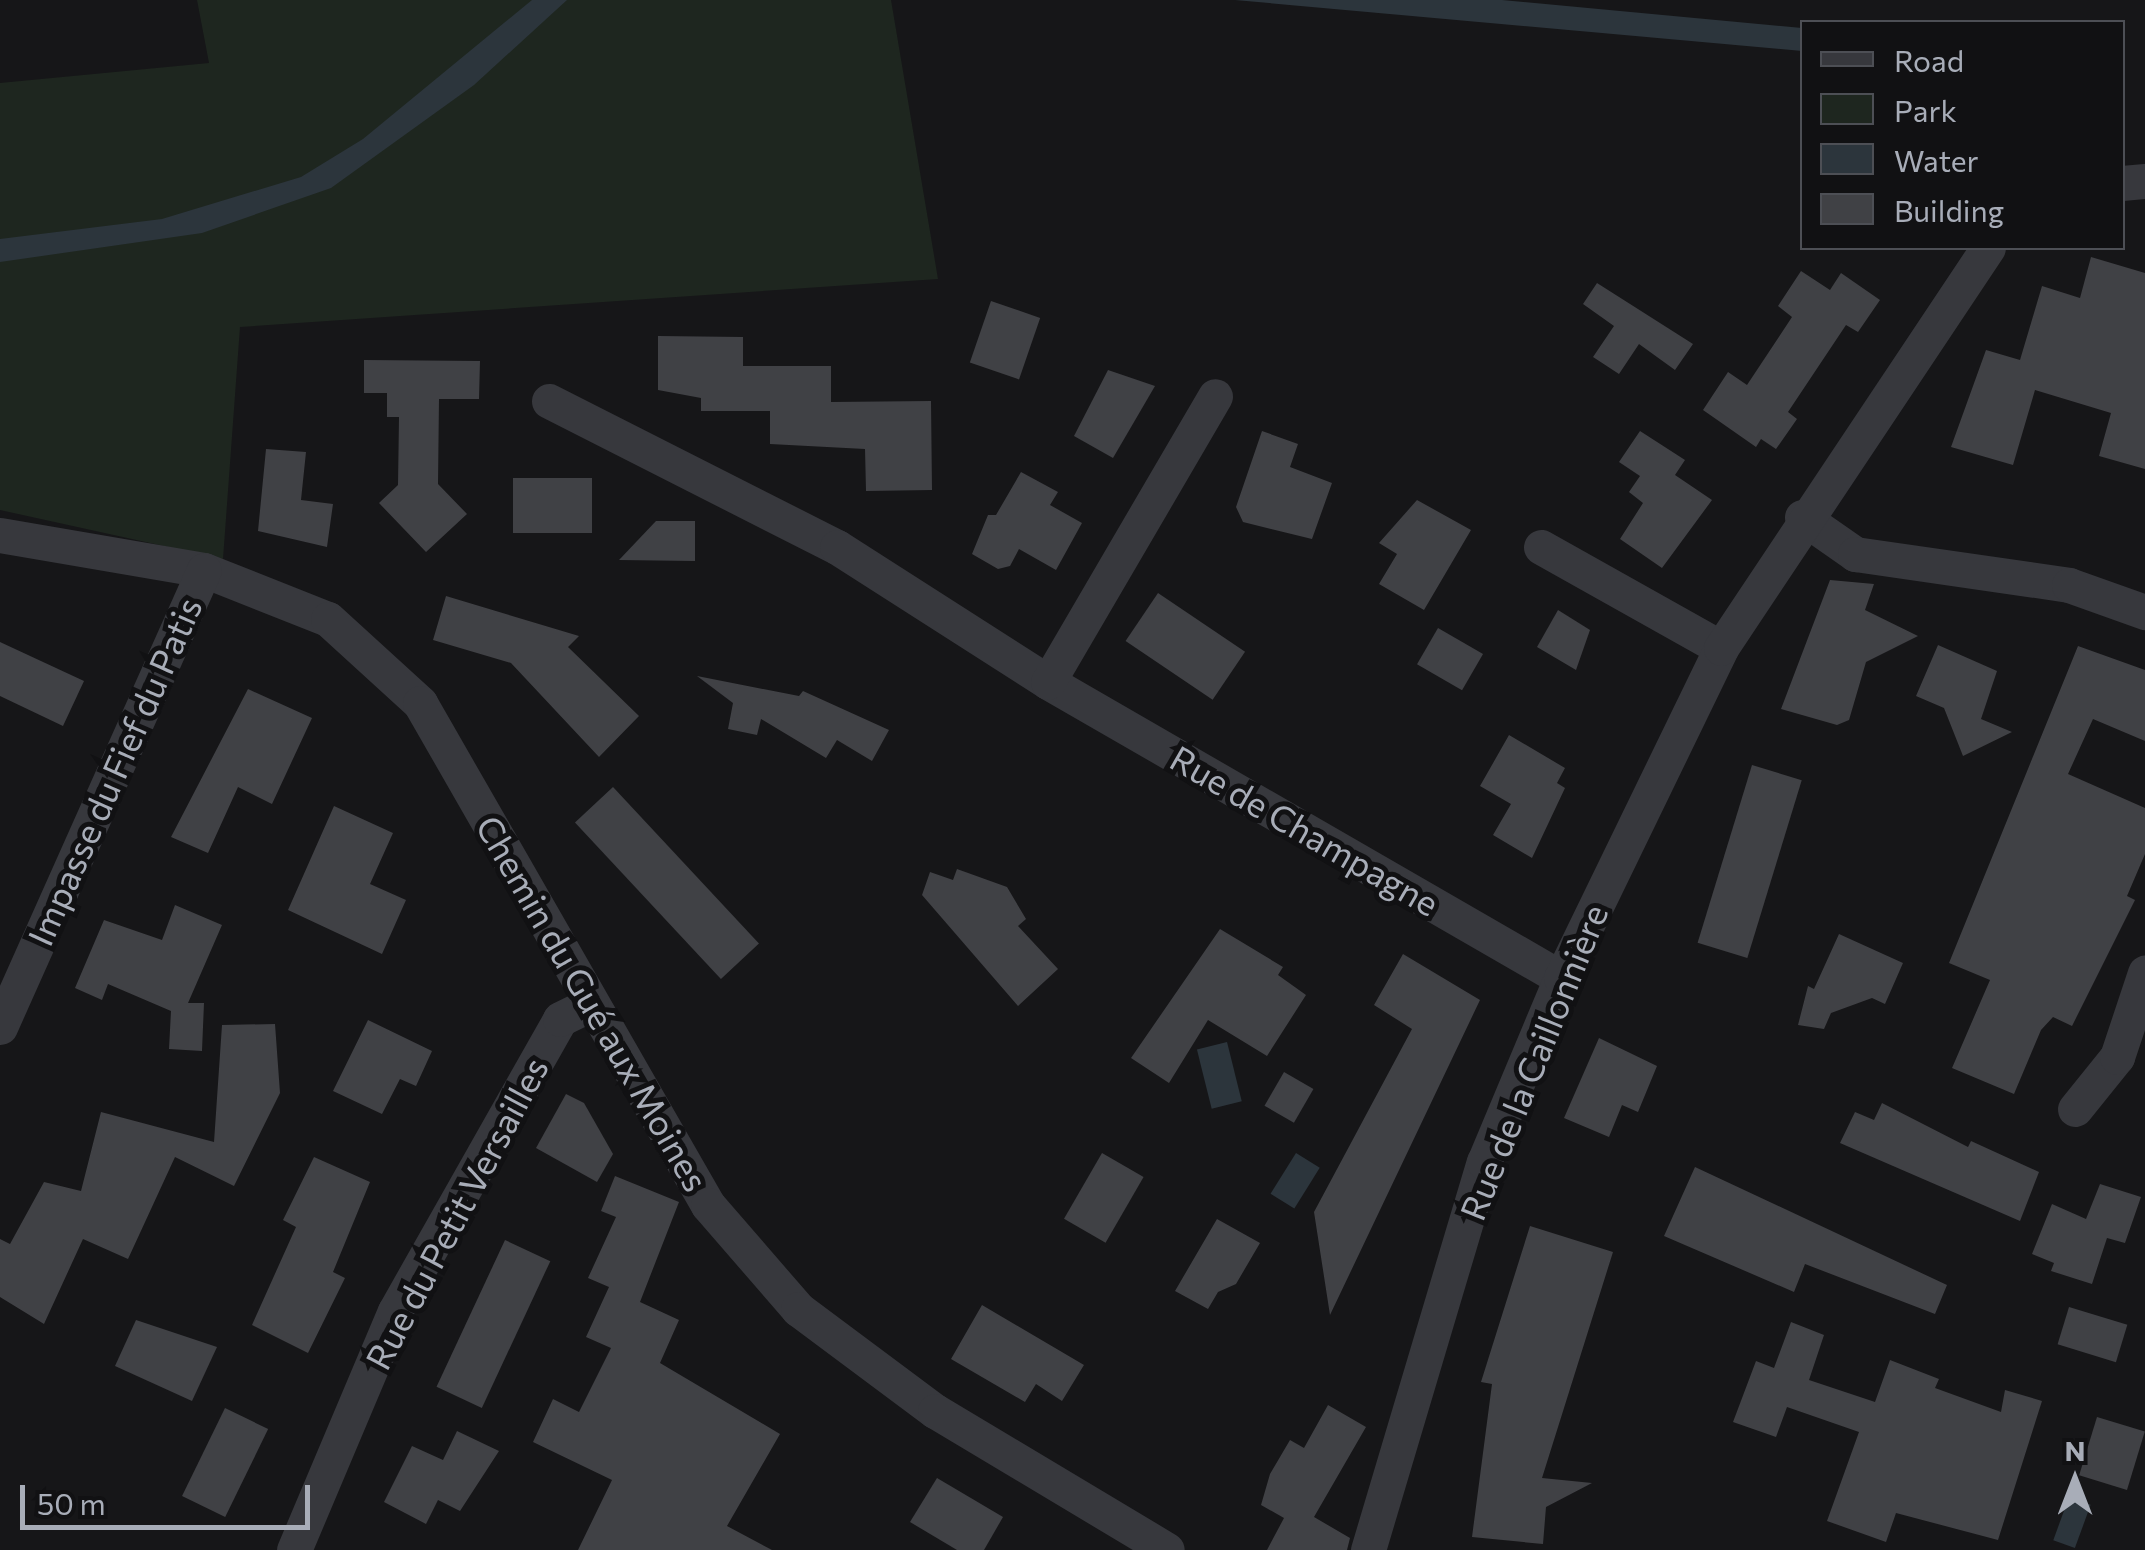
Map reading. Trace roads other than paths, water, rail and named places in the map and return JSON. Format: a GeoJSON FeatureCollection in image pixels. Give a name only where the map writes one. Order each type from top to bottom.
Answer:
{"type":"FeatureCollection","features":[{"type":"Feature","properties":{"kind":"street","name":"Rue de la Caillonnière"},"geometry":{"type":"LineString","coordinates":[[1368,1550],[1484,1162],[1561,978],[1721,648],[1802,517],[1987,250]]}},
{"type":"Feature","properties":{"kind":"street"},"geometry":{"type":"LineString","coordinates":[[1048,682],[1215,396]]}},
{"type":"Feature","properties":{"kind":"street","name":"Rue de Champagne"},"geometry":{"type":"LineString","coordinates":[[549,400],[837,547],[1048,682],[1561,978]]}},
{"type":"Feature","properties":{"kind":"street"},"geometry":{"type":"LineString","coordinates":[[1802,517],[1856,554],[2070,585],[2145,612]]}},
{"type":"Feature","properties":{"kind":"street","name":"Chemin du Gué aux Moines"},"geometry":{"type":"LineString","coordinates":[[0,535],[204,570],[328,619],[420,703],[708,1205],[798,1308],[935,1411],[1166,1550]]}},
{"type":"Feature","properties":{"kind":"street"},"geometry":{"type":"LineString","coordinates":[[1541,547],[1721,648]]}},
{"type":"Feature","properties":{"kind":"street","name":"Impasse du Fief du Patis"},"geometry":{"type":"LineString","coordinates":[[0,1026],[204,570]]}},
{"type":"Feature","properties":{"kind":"street"},"geometry":{"type":"LineString","coordinates":[[2075,1108],[2117,1056],[2145,973]]}},
{"type":"Feature","properties":{"kind":"street","name":"Rue du Petit Versailles"},"geometry":{"type":"LineString","coordinates":[[294,1550],[395,1311],[560,1019],[591,1004]]}},
{"type":"Feature","properties":{"kind":"water"},"geometry":{"type":"Polygon","coordinates":[[[532,0],[567,0],[474,85],[331,188],[202,233],[0,262],[0,239],[162,219],[301,177],[363,139],[532,0]]]}},
{"type":"Feature","properties":{"kind":"water"},"geometry":{"type":"Polygon","coordinates":[[[1235,0],[1502,0],[1800,28],[1800,51],[1235,0]]]}},
{"type":"Feature","properties":{"kind":"water"},"geometry":{"type":"Polygon","coordinates":[[[1227,1042],[1242,1101],[1212,1109],[1197,1049],[1227,1042]]]}},
{"type":"Feature","properties":{"kind":"water"},"geometry":{"type":"Polygon","coordinates":[[[1296,1153],[1320,1168],[1294,1209],[1271,1194],[1296,1153]]]}},
{"type":"Feature","properties":{"kind":"water"},"geometry":{"type":"Polygon","coordinates":[[[2069,1497],[2091,1505],[2075,1548],[2053,1540],[2069,1497]]]}}]}
